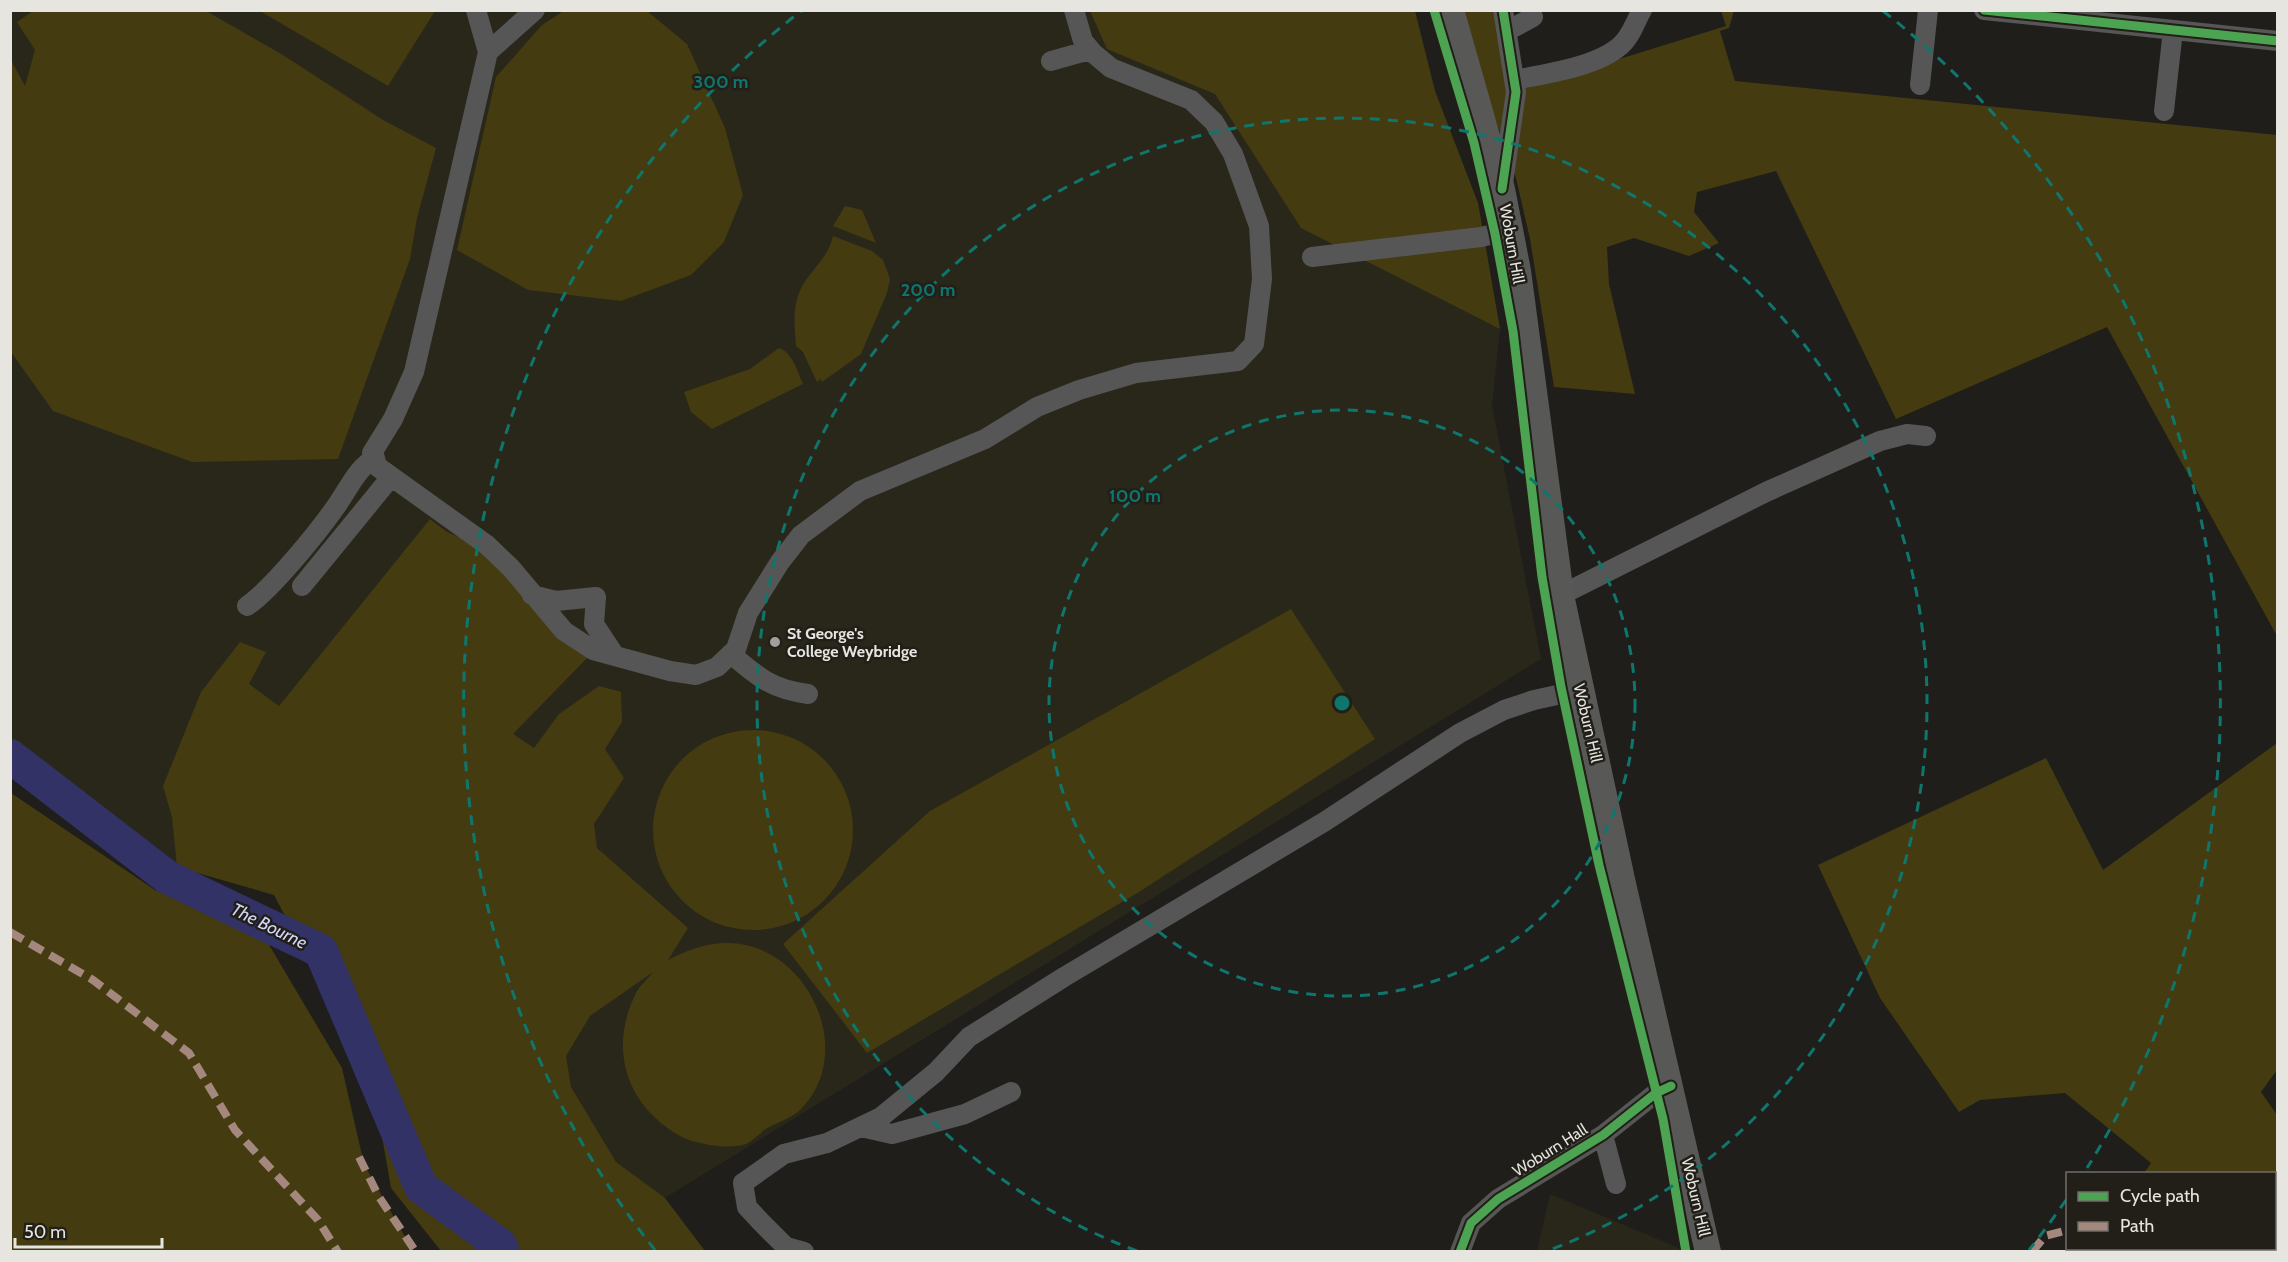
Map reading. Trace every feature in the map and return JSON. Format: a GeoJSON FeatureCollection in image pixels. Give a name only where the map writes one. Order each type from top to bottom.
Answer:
{"type":"FeatureCollection","features":[{"type":"Feature","properties":{"kind":"main road","name":"Woburn Hill"},"geometry":{"type":"LineString","coordinates":[[1451,10],[1502,189],[1536,397],[1561,595],[1580,690],[1708,1251]]}},
{"type":"Feature","properties":{"kind":"street"},"geometry":{"type":"LineString","coordinates":[[488,52],[535,10]]}},
{"type":"Feature","properties":{"kind":"street"},"geometry":{"type":"LineString","coordinates":[[480,15],[488,52],[414,372],[393,419],[372,453],[378,467],[487,545],[511,568],[564,631],[593,650],[696,675],[717,667],[731,654],[742,635],[748,613],[780,562],[801,535],[860,491],[985,439],[1037,407],[1079,390],[1136,373],[1238,362],[1254,344],[1262,279],[1258,226],[1233,154],[1214,123],[1191,100],[1111,68],[1090,50],[1083,41],[1074,10]]}},
{"type":"Feature","properties":{"kind":"street","name":"Woburn Hill"},"geometry":{"type":"LineString","coordinates":[[1502,189],[1516,92],[1503,10]]}},
{"type":"Feature","properties":{"kind":"street"},"geometry":{"type":"LineString","coordinates":[[1515,80],[1558,71],[1605,55],[1621,46],[1636,25],[1642,10]]}},
{"type":"Feature","properties":{"kind":"street"},"geometry":{"type":"LineString","coordinates":[[1920,85],[1928,10]]}},
{"type":"Feature","properties":{"kind":"street"},"geometry":{"type":"LineString","coordinates":[[1984,10],[2049,14],[2277,41]]}},
{"type":"Feature","properties":{"kind":"street"},"geometry":{"type":"LineString","coordinates":[[1507,31],[1533,18]]}},
{"type":"Feature","properties":{"kind":"street"},"geometry":{"type":"LineString","coordinates":[[2164,111],[2173,30]]}},
{"type":"Feature","properties":{"kind":"street"},"geometry":{"type":"LineString","coordinates":[[1051,61],[1090,50]]}},
{"type":"Feature","properties":{"kind":"street"},"geometry":{"type":"LineString","coordinates":[[1312,257],[1481,237],[1510,230]]}},
{"type":"Feature","properties":{"kind":"street"},"geometry":{"type":"LineString","coordinates":[[1561,595],[1756,498],[1880,441],[1907,434],[1926,436]]}},
{"type":"Feature","properties":{"kind":"street"},"geometry":{"type":"LineString","coordinates":[[247,606],[269,586],[337,506],[364,464],[375,458]]}},
{"type":"Feature","properties":{"kind":"street"},"geometry":{"type":"LineString","coordinates":[[302,586],[391,477]]}},
{"type":"Feature","properties":{"kind":"street"},"geometry":{"type":"LineString","coordinates":[[532,595],[556,601],[596,597],[594,624],[615,656]]}},
{"type":"Feature","properties":{"kind":"street"},"geometry":{"type":"LineString","coordinates":[[731,654],[753,673],[780,690],[808,694]]}},
{"type":"Feature","properties":{"kind":"street"},"geometry":{"type":"LineString","coordinates":[[804,1251],[786,1247],[747,1207],[743,1183],[784,1154],[827,1143],[881,1117],[927,1080],[969,1037],[1064,977],[1324,822],[1460,733],[1504,710],[1534,700],[1580,690]]}},
{"type":"Feature","properties":{"kind":"street","name":"Woburn Hall"},"geometry":{"type":"LineString","coordinates":[[1460,1251],[1471,1222],[1498,1199],[1603,1135],[1656,1093],[1671,1086]]}},
{"type":"Feature","properties":{"kind":"street"},"geometry":{"type":"LineString","coordinates":[[861,1127],[892,1134],[966,1114],[1011,1092]]}},
{"type":"Feature","properties":{"kind":"street"},"geometry":{"type":"LineString","coordinates":[[1603,1135],[1616,1185]]}},
{"type":"Feature","properties":{"kind":"shaded area"},"geometry":{"type":"Polygon","coordinates":[[[435,10],[388,86],[260,11],[435,10]]]}},
{"type":"Feature","properties":{"kind":"shaded area"},"geometry":{"type":"Polygon","coordinates":[[[565,10],[647,11],[687,44],[725,128],[743,195],[724,242],[691,275],[621,301],[528,290],[457,250],[496,77],[542,25],[565,10]]]}},
{"type":"Feature","properties":{"kind":"shaded area","name":"St George's College Weybridge"},"geometry":{"type":"Polygon","coordinates":[[[11,11],[1415,11],[1435,91],[1478,203],[1500,329],[1492,405],[1541,659],[665,1198],[597,1251],[372,1079],[274,895],[177,867],[37,758],[11,742],[11,11]]]}},
{"type":"Feature","properties":{"kind":"shaded area"},"geometry":{"type":"Polygon","coordinates":[[[33,11],[206,11],[283,55],[383,120],[436,148],[417,218],[410,259],[338,459],[192,462],[53,411],[11,352],[11,60],[25,86],[35,50],[17,22],[33,11]]]}},
{"type":"Feature","properties":{"kind":"shaded area"},"geometry":{"type":"Polygon","coordinates":[[[1090,11],[1415,11],[1435,91],[1478,203],[1500,329],[1301,228],[1215,94],[1107,49],[1090,11]]]}},
{"type":"Feature","properties":{"kind":"shaded area"},"geometry":{"type":"Polygon","coordinates":[[[1457,11],[1497,11],[1519,90],[1726,26],[1721,11],[1734,11],[1729,28],[1720,31],[1735,81],[2277,135],[2277,636],[2107,327],[1896,419],[1776,171],[1697,192],[1694,212],[1719,243],[1689,256],[1634,238],[1607,247],[1609,284],[1635,394],[1554,387],[1530,239],[1516,178],[1457,11]]]}},
{"type":"Feature","properties":{"kind":"shaded area"},"geometry":{"type":"Polygon","coordinates":[[[845,206],[862,210],[876,243],[833,226],[845,206]]]}},
{"type":"Feature","properties":{"kind":"shaded area"},"geometry":{"type":"Polygon","coordinates":[[[833,236],[872,251],[883,260],[890,279],[887,293],[861,354],[822,382],[821,379],[817,382],[803,352],[796,346],[795,313],[799,293],[827,252],[833,236]]]}},
{"type":"Feature","properties":{"kind":"shaded area"},"geometry":{"type":"Polygon","coordinates":[[[779,348],[791,358],[803,384],[712,429],[691,412],[684,392],[750,369],[779,348]]]}},
{"type":"Feature","properties":{"kind":"shaded area"},"geometry":{"type":"Polygon","coordinates":[[[430,519],[447,532],[469,541],[592,653],[513,734],[534,748],[559,714],[599,686],[621,692],[622,722],[605,749],[624,778],[594,824],[597,848],[688,928],[668,960],[708,945],[723,943],[752,947],[778,959],[799,979],[815,1003],[824,1030],[825,1058],[817,1086],[800,1110],[764,1130],[748,1143],[739,1146],[712,1145],[680,1136],[661,1123],[646,1108],[635,1092],[627,1074],[623,1055],[623,1035],[636,993],[653,972],[590,1016],[566,1056],[571,1087],[616,1162],[665,1198],[705,1251],[441,1251],[391,1188],[372,1079],[274,895],[177,867],[172,817],[163,786],[201,692],[240,642],[266,652],[249,684],[279,706],[430,519]]]}},
{"type":"Feature","properties":{"kind":"shaded area"},"geometry":{"type":"Polygon","coordinates":[[[1291,609],[1375,739],[1139,892],[867,1053],[783,944],[930,811],[1291,609]]]}},
{"type":"Feature","properties":{"kind":"shaded area"},"geometry":{"type":"Polygon","coordinates":[[[763,730],[773,731],[800,741],[817,752],[831,766],[846,792],[852,810],[852,850],[842,877],[831,894],[817,908],[800,919],[773,929],[743,930],[733,929],[706,919],[689,908],[675,894],[664,877],[654,850],[653,820],[654,810],[664,783],[675,766],[689,752],[706,741],[733,731],[763,730]]]}},
{"type":"Feature","properties":{"kind":"shaded area"},"geometry":{"type":"Polygon","coordinates":[[[2277,743],[2277,1070],[2261,1092],[2277,1115],[2277,1192],[2276,1172],[2145,1172],[2151,1163],[2065,1093],[1980,1100],[1959,1112],[1880,998],[1818,865],[2046,758],[2103,870],[2277,743]]]}},
{"type":"Feature","properties":{"kind":"shaded area"},"geometry":{"type":"Polygon","coordinates":[[[11,793],[155,890],[265,938],[342,1068],[364,1164],[413,1251],[11,1251],[11,793]]]}},
{"type":"Feature","properties":{"kind":"shaded area"},"geometry":{"type":"Polygon","coordinates":[[[2276,1192],[2277,1251],[2089,1252],[2094,1250],[2276,1250],[2276,1192]]]}},
{"type":"Feature","properties":{"kind":"shaded area"},"geometry":{"type":"Polygon","coordinates":[[[1550,1194],[1679,1248],[1680,1251],[1537,1251],[1550,1194]]]}},
{"type":"Feature","properties":{"kind":"waterway","name":"The Bourne"},"geometry":{"type":"LineString","coordinates":[[10,756],[167,877],[321,951],[421,1187],[500,1245],[503,1252]]}},
{"type":"Feature","properties":{"kind":"marked path"},"geometry":{"type":"LineString","coordinates":[[10,932],[93,980],[189,1053],[235,1130],[318,1220],[338,1252]]}},
{"type":"Feature","properties":{"kind":"marked path"},"geometry":{"type":"LineString","coordinates":[[359,1157],[379,1197],[416,1252]]}},
{"type":"Feature","properties":{"kind":"marked path"},"geometry":{"type":"LineString","coordinates":[[2032,1252],[2045,1236],[2066,1231]]}},
{"type":"Feature","properties":{"kind":"cycle path"},"geometry":{"type":"LineString","coordinates":[[1434,10],[1474,143],[1495,234],[1513,331],[1542,577],[1561,687],[1599,865],[1663,1119],[1686,1252]]}},
{"type":"Feature","properties":{"kind":"cycle path"},"geometry":{"type":"LineString","coordinates":[[1502,189],[1516,92],[1503,10]]}},
{"type":"Feature","properties":{"kind":"cycle path"},"geometry":{"type":"LineString","coordinates":[[1984,10],[2278,41]]}},
{"type":"Feature","properties":{"kind":"cycle path"},"geometry":{"type":"LineString","coordinates":[[1460,1252],[1471,1223],[1498,1199],[1603,1135],[1656,1093],[1671,1086]]}},
{"type":"Feature","properties":{"kind":"place","name":"St George's College Weybridge"},"geometry":{"type":"Point","coordinates":[775,642]}}]}
